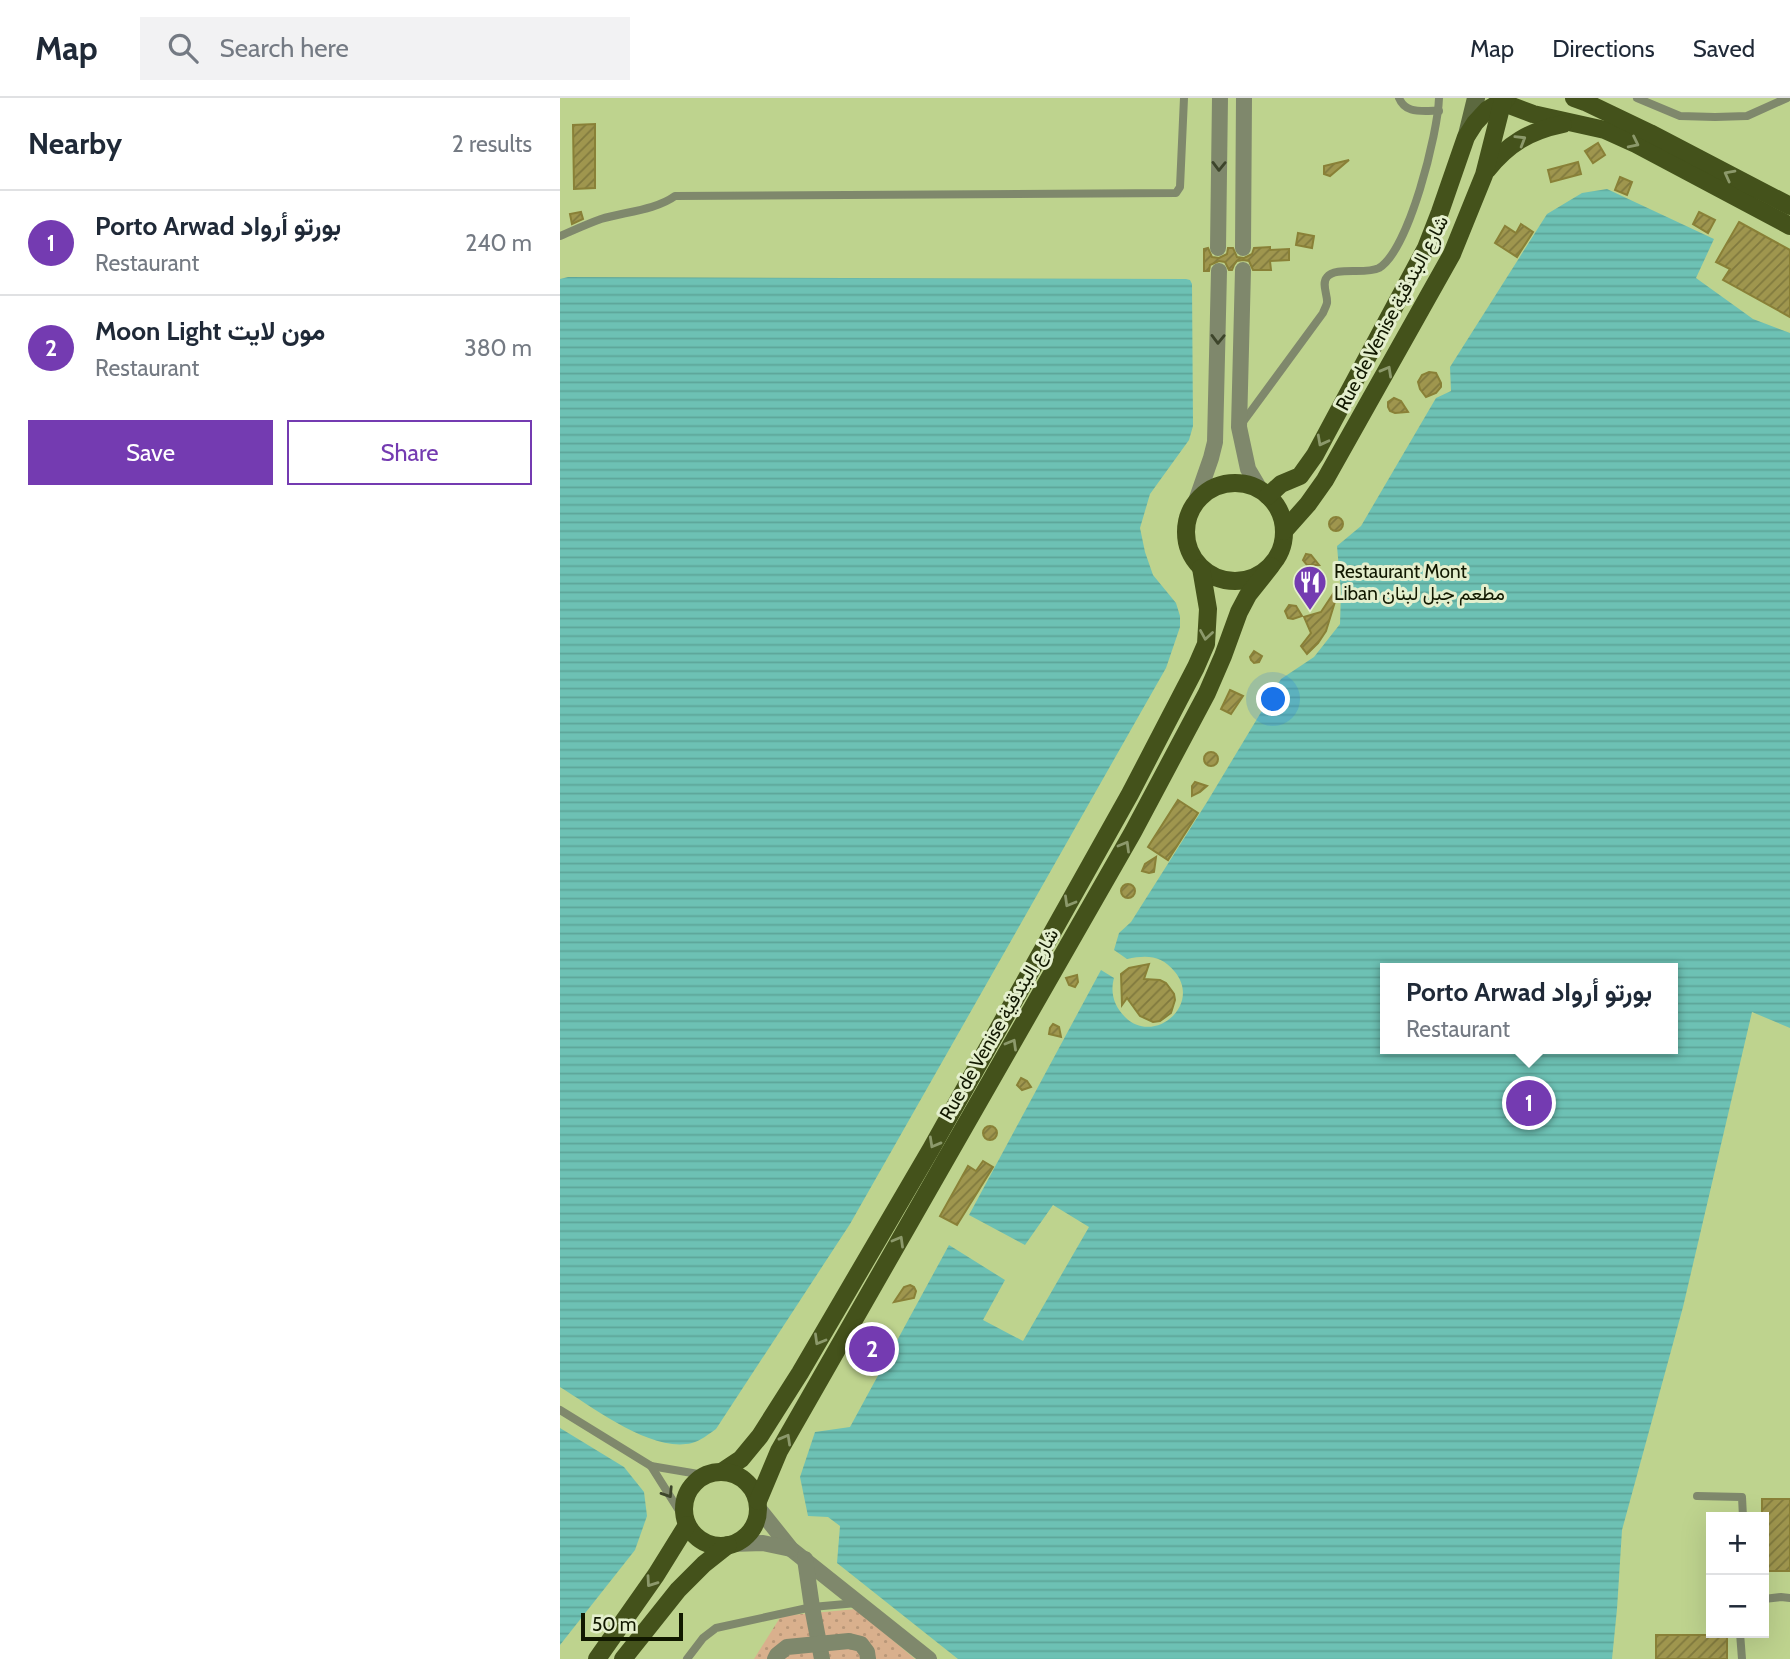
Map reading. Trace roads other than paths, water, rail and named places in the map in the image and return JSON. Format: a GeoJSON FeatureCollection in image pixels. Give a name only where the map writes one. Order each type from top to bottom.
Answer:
{"type":"FeatureCollection","features":[{"type":"Feature","properties":{"kind":"main road","name":"Rue de Venise شارع البندقية"},"geometry":{"type":"LineString","coordinates":[[1264,493],[1300,476],[1315,455],[1426,248],[1466,137],[1476,98]]}},
{"type":"Feature","properties":{"kind":"main road","name":"Rue de Venise شارع البندقية"},"geometry":{"type":"LineString","coordinates":[[1284,531],[1325,480],[1452,254],[1484,175],[1504,98]]}},
{"type":"Feature","properties":{"kind":"main road"},"geometry":{"type":"LineString","coordinates":[[1466,137],[1487,110],[1504,98],[1520,110],[1605,130],[1790,226]]}},
{"type":"Feature","properties":{"kind":"main road"},"geometry":{"type":"LineString","coordinates":[[1580,99],[1790,206]]}},
{"type":"Feature","properties":{"kind":"main road"},"geometry":{"type":"LineString","coordinates":[[1484,175],[1500,155],[1520,139],[1544,128],[1569,123]]}},
{"type":"Feature","properties":{"kind":"main road"},"geometry":{"type":"LineString","coordinates":[[1238,483],[1264,493],[1277,506],[1284,531],[1283,544],[1271,566],[1258,575],[1236,581],[1213,576],[1201,568],[1191,556],[1187,543],[1188,516],[1195,504],[1213,488],[1225,484],[1238,483]]}},
{"type":"Feature","properties":{"kind":"main road","name":"Rue de Venise شارع البندقية"},"geometry":{"type":"LineString","coordinates":[[759,1505],[775,1460],[786,1439],[1139,820],[1207,693],[1239,612],[1248,595],[1271,566]]}},
{"type":"Feature","properties":{"kind":"main road","name":"Rue de Venise شارع البندقية"},"geometry":{"type":"LineString","coordinates":[[723,1471],[741,1459],[760,1436],[800,1373],[931,1149],[1130,794],[1206,644],[1208,609],[1201,568]]}},
{"type":"Feature","properties":{"kind":"main road"},"geometry":{"type":"LineString","coordinates":[[597,1659],[656,1575],[686,1522],[685,1499],[689,1489],[704,1475],[714,1472],[736,1474],[746,1480],[754,1490],[759,1505],[757,1520],[751,1531],[704,1564],[678,1590],[623,1659]]}},
{"type":"Feature","properties":{"kind":"main road"},"geometry":{"type":"LineString","coordinates":[[686,1522],[704,1542],[730,1545]]}},
{"type":"Feature","properties":{"kind":"street"},"geometry":{"type":"LineString","coordinates":[[1218,248],[1220,98]]}},
{"type":"Feature","properties":{"kind":"street"},"geometry":{"type":"LineString","coordinates":[[1243,248],[1244,98]]}},
{"type":"Feature","properties":{"kind":"street"},"geometry":{"type":"LineString","coordinates":[[1243,270],[1239,427],[1248,469],[1264,493]]}},
{"type":"Feature","properties":{"kind":"street"},"geometry":{"type":"LineString","coordinates":[[1195,504],[1215,442],[1219,271]]}},
{"type":"Feature","properties":{"kind":"street"},"geometry":{"type":"LineString","coordinates":[[759,1505],[791,1549],[929,1659]]}},
{"type":"Feature","properties":{"kind":"street"},"geometry":{"type":"LineString","coordinates":[[730,1545],[763,1543],[791,1549]]}},
{"type":"Feature","properties":{"kind":"street"},"geometry":{"type":"LineString","coordinates":[[805,1559],[821,1651]]}},
{"type":"Feature","properties":{"kind":"street"},"geometry":{"type":"LineString","coordinates":[[775,1659],[787,1647],[821,1651],[849,1641],[861,1644],[867,1652],[867,1659]]}},
{"type":"Feature","properties":{"kind":"lane"},"geometry":{"type":"LineString","coordinates":[[560,236],[601,219],[668,201],[675,196],[1176,193],[1180,187],[1184,98]]}},
{"type":"Feature","properties":{"kind":"lane"},"geometry":{"type":"LineString","coordinates":[[1399,98],[1402,105],[1410,110],[1439,111]]}},
{"type":"Feature","properties":{"kind":"lane"},"geometry":{"type":"LineString","coordinates":[[1239,427],[1323,313],[1327,302],[1327,277],[1332,272],[1369,271],[1378,268],[1397,248],[1426,175],[1439,111],[1439,98]]}},
{"type":"Feature","properties":{"kind":"lane"},"geometry":{"type":"LineString","coordinates":[[1637,98],[1679,116],[1715,117],[1746,116],[1787,98]]}},
{"type":"Feature","properties":{"kind":"lane"},"geometry":{"type":"LineString","coordinates":[[560,1410],[651,1466],[704,1475]]}},
{"type":"Feature","properties":{"kind":"lane"},"geometry":{"type":"LineString","coordinates":[[651,1466],[686,1522]]}},
{"type":"Feature","properties":{"kind":"lane"},"geometry":{"type":"LineString","coordinates":[[1697,1496],[1742,1497],[1742,1512]]}},
{"type":"Feature","properties":{"kind":"lane"},"geometry":{"type":"LineString","coordinates":[[1769,1598],[1790,1598]]}},
{"type":"Feature","properties":{"kind":"lane"},"geometry":{"type":"LineString","coordinates":[[687,1659],[716,1628],[812,1607],[858,1603]]}},
{"type":"Feature","properties":{"kind":"lane"},"geometry":{"type":"LineString","coordinates":[[1740,1638],[1742,1659]]}},
{"type":"Feature","properties":{"kind":"water"},"geometry":{"type":"Polygon","coordinates":[[[1607,189],[1714,239],[1696,278],[1753,319],[1790,333],[1790,1028],[1752,1012],[1683,1307],[1622,1530],[1612,1659],[958,1659],[837,1563],[840,1526],[828,1517],[808,1516],[800,1477],[815,1432],[850,1427],[949,1245],[1005,1280],[983,1320],[1023,1341],[1089,1227],[1053,1205],[1025,1245],[969,1215],[1101,970],[1114,978],[1113,994],[1118,1008],[1137,1025],[1149,1027],[1161,1024],[1171,1018],[1179,1008],[1183,997],[1182,985],[1175,972],[1159,959],[1127,959],[1114,950],[1119,933],[1131,922],[1281,679],[1314,657],[1340,624],[1341,592],[1337,546],[1361,526],[1436,398],[1451,391],[1450,367],[1547,214],[1582,193],[1607,189]]]}},
{"type":"Feature","properties":{"kind":"water"},"geometry":{"type":"Polygon","coordinates":[[[560,279],[1186,279],[1192,284],[1193,426],[1189,440],[1150,494],[1140,528],[1153,575],[1176,603],[1180,616],[1180,627],[1166,668],[850,1224],[716,1429],[692,1443],[676,1444],[642,1435],[606,1417],[560,1387],[560,279]]]}},
{"type":"Feature","properties":{"kind":"water"},"geometry":{"type":"Polygon","coordinates":[[[560,1428],[624,1467],[644,1492],[647,1516],[635,1550],[560,1645],[560,1428]]]}},
{"type":"Feature","properties":{"kind":"place","name":"Restaurant Mont Liban مطعم جبل لبنان"},"geometry":{"type":"Point","coordinates":[1310,612]}},
{"type":"Feature","properties":{"kind":"place","name":"Porto Arwad بورتو أرواد"},"geometry":{"type":"Point","coordinates":[1529,1103]}},
{"type":"Feature","properties":{"kind":"place","name":"Moon Light مون لايت"},"geometry":{"type":"Point","coordinates":[872,1349]}}]}
